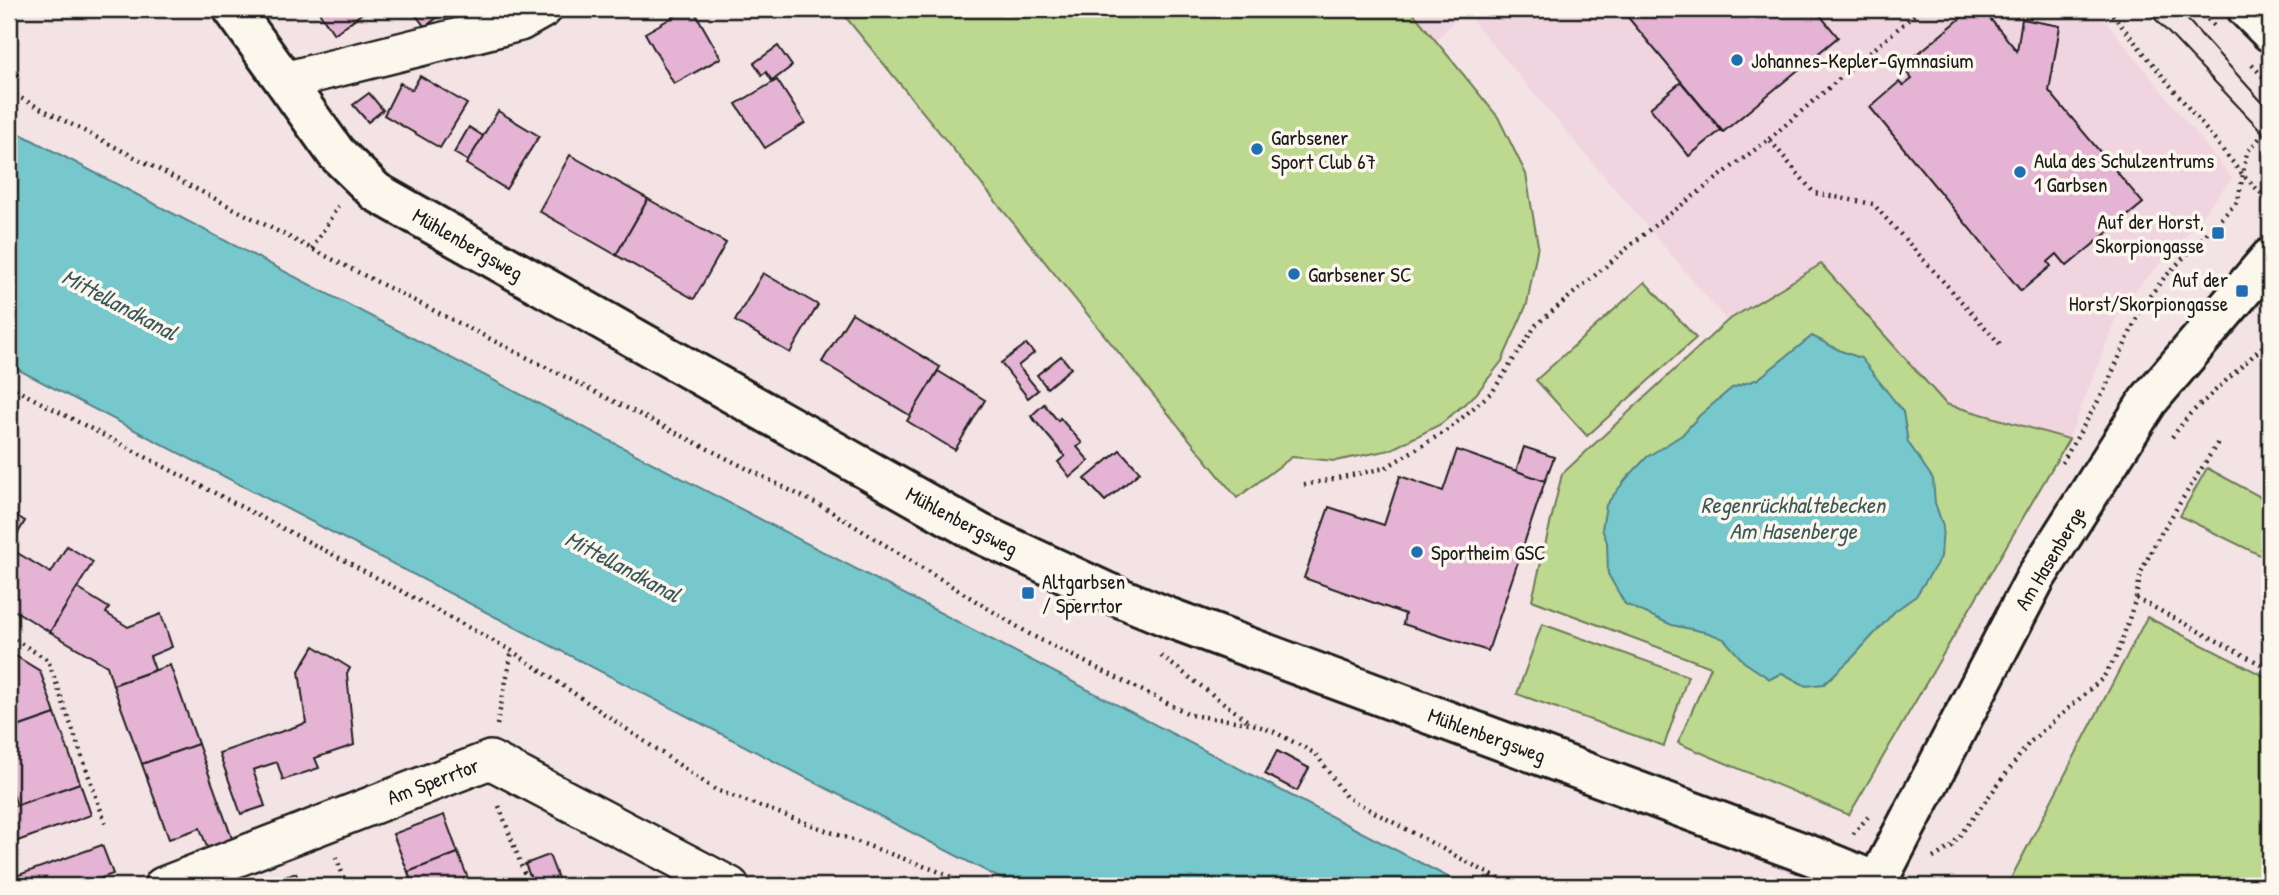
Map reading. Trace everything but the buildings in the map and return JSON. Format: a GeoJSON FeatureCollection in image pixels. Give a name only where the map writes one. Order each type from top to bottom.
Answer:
{"type":"FeatureCollection","features":[{"type":"Feature","properties":{"kind":"street","name":"Mühlenbergsweg"},"geometry":{"type":"LineString","coordinates":[[233,9],[336,153],[376,192],[981,534],[1104,592],[1183,623],[1823,860],[1876,884]]}},
{"type":"Feature","properties":{"kind":"street"},"geometry":{"type":"LineString","coordinates":[[284,82],[520,23],[544,9]]}},
{"type":"Feature","properties":{"kind":"street"},"geometry":{"type":"LineString","coordinates":[[2247,9],[2270,32]]}},
{"type":"Feature","properties":{"kind":"street","name":"Am Hasenberge"},"geometry":{"type":"LineString","coordinates":[[1876,884],[2043,565],[2148,401],[2270,258]]}},
{"type":"Feature","properties":{"kind":"street","name":"Am Sperrtor"},"geometry":{"type":"LineString","coordinates":[[163,886],[489,760],[730,886]]}},
{"type":"Feature","properties":{"kind":"path"},"geometry":{"type":"LineString","coordinates":[[1304,485],[1385,468],[1449,429],[1493,391],[1536,325],[1650,229],[1769,139],[1921,9]]}},
{"type":"Feature","properties":{"kind":"path"},"geometry":{"type":"LineString","coordinates":[[2108,9],[2244,176],[2270,202]]}},
{"type":"Feature","properties":{"kind":"path"},"geometry":{"type":"LineString","coordinates":[[9,92],[312,249],[827,509],[1031,635],[1191,715],[1249,723],[1271,730],[1317,754],[1346,797],[1512,886]]}},
{"type":"Feature","properties":{"kind":"path"},"geometry":{"type":"LineString","coordinates":[[2244,176],[2247,152],[2270,127]]}},
{"type":"Feature","properties":{"kind":"path"},"geometry":{"type":"LineString","coordinates":[[1769,139],[1814,193],[1873,204],[2000,344]]}},
{"type":"Feature","properties":{"kind":"path"},"geometry":{"type":"LineString","coordinates":[[312,249],[343,198],[357,202],[376,192]]}},
{"type":"Feature","properties":{"kind":"path"},"geometry":{"type":"LineString","coordinates":[[2167,443],[2190,414],[2270,340]]}},
{"type":"Feature","properties":{"kind":"path"},"geometry":{"type":"LineString","coordinates":[[9,386],[512,651],[716,790],[948,875],[966,886]]}},
{"type":"Feature","properties":{"kind":"path"},"geometry":{"type":"LineString","coordinates":[[1928,861],[1951,847],[2029,743],[2103,678],[2118,655],[2136,598],[2141,572],[2158,538],[2220,439]]}},
{"type":"Feature","properties":{"kind":"path"},"geometry":{"type":"LineString","coordinates":[[2136,598],[2270,669]]}},
{"type":"Feature","properties":{"kind":"path"},"geometry":{"type":"LineString","coordinates":[[9,636],[48,660],[106,825]]}},
{"type":"Feature","properties":{"kind":"path"},"geometry":{"type":"LineString","coordinates":[[496,726],[512,651]]}},
{"type":"Feature","properties":{"kind":"path"},"geometry":{"type":"LineString","coordinates":[[1172,664],[1249,723]]}},
{"type":"Feature","properties":{"kind":"path"},"geometry":{"type":"LineString","coordinates":[[498,803],[529,886]]}},
{"type":"Feature","properties":{"kind":"path"},"geometry":{"type":"LineString","coordinates":[[333,849],[347,886]]}},
{"type":"Feature","properties":{"kind":"shaded area"},"geometry":{"type":"Polygon","coordinates":[[[1410,9],[2096,9],[2232,178],[2182,241],[2121,305],[2069,439],[1946,404],[1821,264],[1727,321],[1464,11],[1436,40],[1410,9]]]}},
{"type":"Feature","properties":{"kind":"green space","name":"Garbsener SC"},"geometry":{"type":"Polygon","coordinates":[[[839,9],[1410,9],[1498,117],[1526,174],[1538,245],[1527,304],[1502,361],[1476,394],[1441,424],[1390,450],[1335,461],[1292,457],[1237,498],[839,9]]]}},
{"type":"Feature","properties":{"kind":"green space"},"geometry":{"type":"Polygon","coordinates":[[[1821,264],[1946,404],[2069,439],[1849,815],[1678,743],[1711,667],[1532,600],[1562,474],[1727,321],[1821,264]]]}},
{"type":"Feature","properties":{"kind":"green space"},"geometry":{"type":"Polygon","coordinates":[[[1645,282],[1696,338],[1587,436],[1536,380],[1645,282]]]}},
{"type":"Feature","properties":{"kind":"green space"},"geometry":{"type":"Polygon","coordinates":[[[2207,468],[2270,502],[2270,560],[2180,516],[2207,468]]]}},
{"type":"Feature","properties":{"kind":"green space"},"geometry":{"type":"Polygon","coordinates":[[[2147,617],[2270,679],[2270,886],[2007,886],[2147,617]]]}},
{"type":"Feature","properties":{"kind":"green space"},"geometry":{"type":"Polygon","coordinates":[[[1542,624],[1688,676],[1664,746],[1517,694],[1542,624]]]}},
{"type":"Feature","properties":{"kind":"water","name":"Mittellandkanal"},"geometry":{"type":"Polygon","coordinates":[[[9,128],[1465,886],[1015,886],[9,365],[9,128]]]}},
{"type":"Feature","properties":{"kind":"water","name":"Regenrückhaltebecken Am Hasenberge"},"geometry":{"type":"Polygon","coordinates":[[[1812,336],[1861,358],[1903,412],[1908,442],[1933,479],[1935,503],[1943,526],[1941,557],[1916,596],[1895,611],[1824,684],[1806,686],[1782,673],[1770,679],[1744,662],[1724,639],[1672,625],[1625,604],[1608,574],[1607,542],[1602,529],[1606,505],[1647,457],[1682,435],[1700,415],[1732,388],[1758,379],[1812,336]]]}},
{"type":"Feature","properties":{"kind":"tram line"},"geometry":{"type":"LineString","coordinates":[[2146,9],[2270,140]]}},
{"type":"Feature","properties":{"kind":"tram line"},"geometry":{"type":"LineString","coordinates":[[2178,9],[2270,111]]}},
{"type":"Feature","properties":{"kind":"place","name":"Johannes-Kepler-Gymnasium"},"geometry":{"type":"Point","coordinates":[1737,60]}},
{"type":"Feature","properties":{"kind":"place","name":"Garbsener Sport Club 67"},"geometry":{"type":"Point","coordinates":[1257,149]}},
{"type":"Feature","properties":{"kind":"place","name":"Aula des Schulzentrums 1 Garbsen"},"geometry":{"type":"Point","coordinates":[2020,172]}},
{"type":"Feature","properties":{"kind":"place","name":"Auf der Horst, Skorpiongasse"},"geometry":{"type":"Point","coordinates":[2218,233]}},
{"type":"Feature","properties":{"kind":"place","name":"Garbsener SC"},"geometry":{"type":"Point","coordinates":[1294,274]}},
{"type":"Feature","properties":{"kind":"place","name":"Auf der Horst/Skorpiongasse"},"geometry":{"type":"Point","coordinates":[2242,291]}},
{"type":"Feature","properties":{"kind":"place","name":"Sportheim GSC"},"geometry":{"type":"Point","coordinates":[1417,552]}},
{"type":"Feature","properties":{"kind":"place","name":"Altgarbsen / Sperrtor"},"geometry":{"type":"Point","coordinates":[1028,593]}}]}
